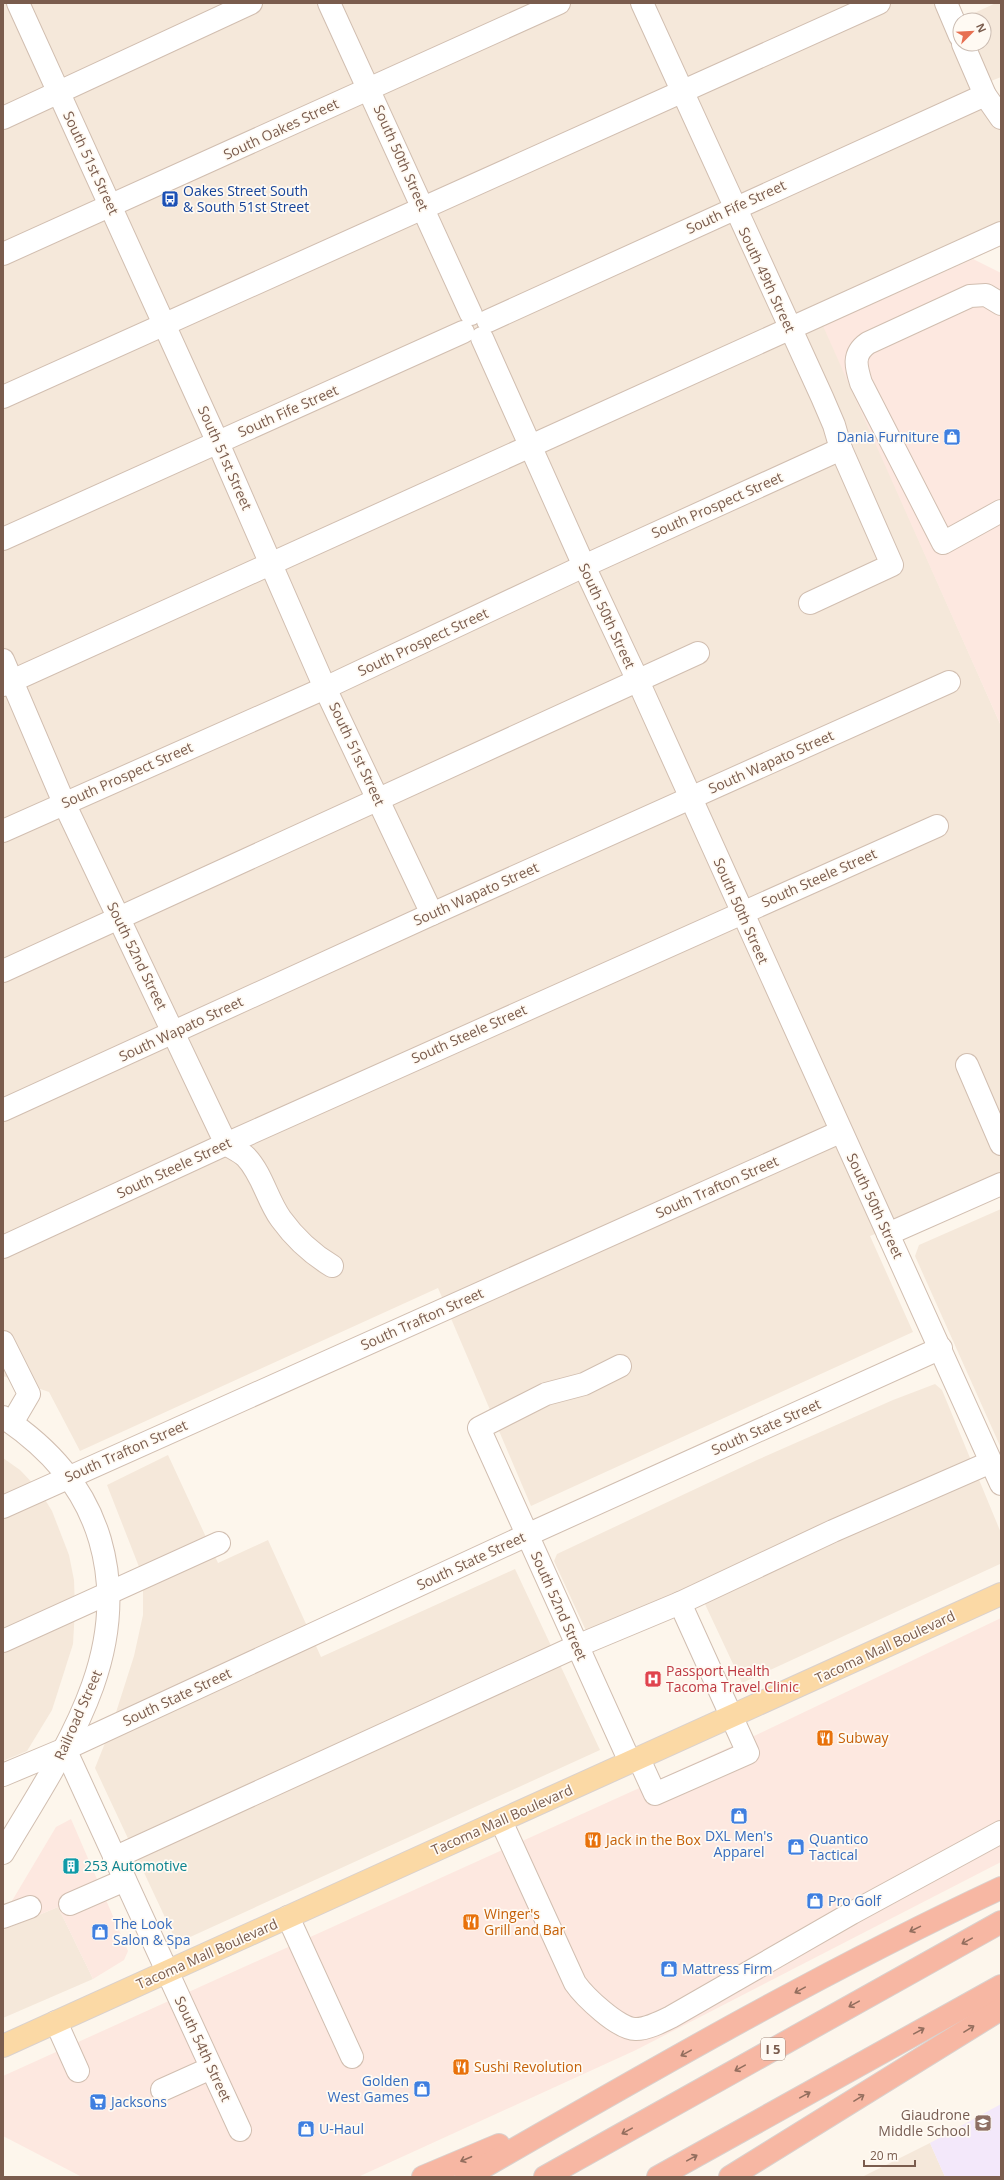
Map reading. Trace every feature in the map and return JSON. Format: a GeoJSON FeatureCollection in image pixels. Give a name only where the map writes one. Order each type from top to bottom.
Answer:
{"type":"FeatureCollection","features":[{"type":"Feature","properties":{"kind":"highway"},"geometry":{"type":"LineString","coordinates":[[466,2177],[592,2105],[871,1951],[1001,1888]]}},
{"type":"Feature","properties":{"kind":"highway","name":"I 5"},"geometry":{"type":"LineString","coordinates":[[545,2177],[1001,1922]]}},
{"type":"Feature","properties":{"kind":"highway"},"geometry":{"type":"LineString","coordinates":[[658,2177],[1001,1986]]}},
{"type":"Feature","properties":{"kind":"highway"},"geometry":{"type":"LineString","coordinates":[[730,2177],[780,2148],[1001,2009]]}},
{"type":"Feature","properties":{"kind":"highway"},"geometry":{"type":"LineString","coordinates":[[423,2177],[592,2105]]}},
{"type":"Feature","properties":{"kind":"highway"},"geometry":{"type":"LineString","coordinates":[[744,2177],[780,2148]]}},
{"type":"Feature","properties":{"kind":"main road","name":"Tacoma Mall Boulevard"},"geometry":{"type":"LineString","coordinates":[[3,2046],[1001,1594]]}},
{"type":"Feature","properties":{"kind":"street","name":"South 51st Street"},"geometry":{"type":"LineString","coordinates":[[18,3],[218,442],[272,563],[325,688],[432,914]]}},
{"type":"Feature","properties":{"kind":"street"},"geometry":{"type":"LineString","coordinates":[[3,118],[251,3]]}},
{"type":"Feature","properties":{"kind":"street","name":"South 50th Street"},"geometry":{"type":"LineString","coordinates":[[329,3],[584,566],[638,681],[840,1132],[941,1348],[1001,1484]]}},
{"type":"Feature","properties":{"kind":"street","name":"South Oakes Street"},"geometry":{"type":"LineString","coordinates":[[3,254],[559,3]]}},
{"type":"Feature","properties":{"kind":"street","name":"South 49th Street"},"geometry":{"type":"LineString","coordinates":[[642,3],[834,425],[841,449],[892,565],[810,602]]}},
{"type":"Feature","properties":{"kind":"street"},"geometry":{"type":"LineString","coordinates":[[3,397],[879,3]]}},
{"type":"Feature","properties":{"kind":"street"},"geometry":{"type":"LineString","coordinates":[[946,3],[952,17]]}},
{"type":"Feature","properties":{"kind":"street"},"geometry":{"type":"LineString","coordinates":[[966,52],[985,95],[1001,118]]}},
{"type":"Feature","properties":{"kind":"street","name":"South Fife Street"},"geometry":{"type":"LineString","coordinates":[[3,539],[985,95]]}},
{"type":"Feature","properties":{"kind":"street"},"geometry":{"type":"LineString","coordinates":[[7,683],[1001,233]]}},
{"type":"Feature","properties":{"kind":"street"},"geometry":{"type":"LineString","coordinates":[[1001,304],[986,295],[970,296],[868,343],[860,350],[855,360],[861,383],[943,543],[1001,511]]}},
{"type":"Feature","properties":{"kind":"street","name":"South Prospect Street"},"geometry":{"type":"LineString","coordinates":[[3,831],[325,688],[584,566],[841,449]]}},
{"type":"Feature","properties":{"kind":"street"},"geometry":{"type":"LineString","coordinates":[[3,971],[119,920],[378,798],[698,653]]}},
{"type":"Feature","properties":{"kind":"street","name":"South 52nd Street"},"geometry":{"type":"LineString","coordinates":[[3,660],[7,683],[226,1144]]}},
{"type":"Feature","properties":{"kind":"street","name":"South Wapato Street"},"geometry":{"type":"LineString","coordinates":[[3,1110],[432,914],[949,682]]}},
{"type":"Feature","properties":{"kind":"street","name":"South Steele Street"},"geometry":{"type":"LineString","coordinates":[[3,1247],[226,1144],[741,912],[937,826]]}},
{"type":"Feature","properties":{"kind":"street"},"geometry":{"type":"LineString","coordinates":[[967,1065],[1001,1144]]}},
{"type":"Feature","properties":{"kind":"street","name":"South Trafton Street"},"geometry":{"type":"LineString","coordinates":[[3,1507],[69,1476],[840,1132]]}},
{"type":"Feature","properties":{"kind":"street"},"geometry":{"type":"LineString","coordinates":[[226,1144],[246,1156],[258,1174],[280,1218],[304,1245],[332,1266]]}},
{"type":"Feature","properties":{"kind":"street"},"geometry":{"type":"LineString","coordinates":[[888,1234],[1001,1184]]}},
{"type":"Feature","properties":{"kind":"street"},"geometry":{"type":"LineString","coordinates":[[3,1342],[29,1394],[8,1420]]}},
{"type":"Feature","properties":{"kind":"street","name":"South State Street"},"geometry":{"type":"LineString","coordinates":[[3,1775],[65,1750],[527,1535],[941,1348]]}},
{"type":"Feature","properties":{"kind":"street","name":"South 52nd Street"},"geometry":{"type":"LineString","coordinates":[[620,1366],[584,1384],[546,1394],[479,1428],[577,1646],[634,1760],[655,1794],[748,1753],[732,1717]]}},
{"type":"Feature","properties":{"kind":"street","name":"Railroad Street"},"geometry":{"type":"LineString","coordinates":[[3,1853],[65,1750],[90,1692],[101,1662],[106,1636],[110,1593],[106,1566],[96,1529],[81,1494],[69,1476],[45,1450],[8,1420]]}},
{"type":"Feature","properties":{"kind":"street"},"geometry":{"type":"LineString","coordinates":[[114,1858],[577,1646],[680,1603],[832,1531],[991,1462]]}},
{"type":"Feature","properties":{"kind":"street"},"geometry":{"type":"LineString","coordinates":[[3,1641],[219,1543]]}},
{"type":"Feature","properties":{"kind":"street"},"geometry":{"type":"LineString","coordinates":[[680,1603],[732,1717]]}},
{"type":"Feature","properties":{"kind":"street","name":"South 54th Street"},"geometry":{"type":"LineString","coordinates":[[65,1750],[240,2130]]}},
{"type":"Feature","properties":{"kind":"street"},"geometry":{"type":"LineString","coordinates":[[501,1821],[575,1983],[588,1999],[621,2024],[635,2030],[657,2024],[671,2017],[852,1913],[1001,1832]]}},
{"type":"Feature","properties":{"kind":"street"},"geometry":{"type":"LineString","coordinates":[[70,1904],[125,1880]]}},
{"type":"Feature","properties":{"kind":"street"},"geometry":{"type":"LineString","coordinates":[[3,1917],[30,1907]]}},
{"type":"Feature","properties":{"kind":"street"},"geometry":{"type":"LineString","coordinates":[[288,1917],[352,2057]]}},
{"type":"Feature","properties":{"kind":"street"},"geometry":{"type":"LineString","coordinates":[[56,2022],[78,2071]]}},
{"type":"Feature","properties":{"kind":"street"},"geometry":{"type":"LineString","coordinates":[[162,2090],[211,2068]]}},
{"type":"Feature","properties":{"kind":"shaded area"},"geometry":{"type":"Polygon","coordinates":[[[3,3],[938,3],[948,25],[952,23],[952,52],[992,52],[992,12],[976,12],[996,3],[1001,3],[1001,77],[991,81],[1001,104],[1001,246],[824,326],[1001,726],[1001,1183],[870,1236],[913,1332],[531,1506],[438,1288],[80,1451],[49,1392],[3,1376],[3,3]]]}},
{"type":"Feature","properties":{"kind":"shaded area"},"geometry":{"type":"Polygon","coordinates":[[[973,259],[1001,273],[1001,726],[823,326],[973,259]]]}},
{"type":"Feature","properties":{"kind":"shaded area"},"geometry":{"type":"Polygon","coordinates":[[[1001,1209],[1001,1448],[915,1256],[919,1245],[1001,1209]]]}},
{"type":"Feature","properties":{"kind":"shaded area"},"geometry":{"type":"Polygon","coordinates":[[[935,1384],[942,1390],[1001,1533],[1000,1564],[742,1683],[704,1602],[588,1635],[554,1561],[557,1554],[757,1460],[893,1400],[935,1384]]]}},
{"type":"Feature","properties":{"kind":"shaded area"},"geometry":{"type":"Polygon","coordinates":[[[168,1455],[218,1563],[268,1540],[321,1657],[515,1569],[600,1750],[177,1943],[95,1768],[111,1728],[134,1656],[143,1615],[143,1577],[107,1485],[168,1455]]]}},
{"type":"Feature","properties":{"kind":"shaded area"},"geometry":{"type":"Polygon","coordinates":[[[3,1458],[20,1470],[39,1490],[52,1511],[69,1555],[74,1580],[75,1609],[73,1644],[52,1710],[27,1751],[3,1761],[3,1458]]]}},
{"type":"Feature","properties":{"kind":"shaded area"},"geometry":{"type":"Polygon","coordinates":[[[1001,1618],[1001,1862],[636,2050],[358,2177],[82,2177],[3,2136],[3,2076],[752,1737],[1001,1618]]]}},
{"type":"Feature","properties":{"kind":"shaded area"},"geometry":{"type":"Polygon","coordinates":[[[71,1819],[128,1951],[124,1960],[93,1979],[58,1907],[3,1930],[3,1916],[56,1827],[71,1819]]]}},
{"type":"Feature","properties":{"kind":"shaded area"},"geometry":{"type":"Polygon","coordinates":[[[58,1907],[93,1979],[3,2018],[3,1930],[58,1907]]]}},
{"type":"Feature","properties":{"kind":"shaded area","name":"Giaudrone Middle School"},"geometry":{"type":"Polygon","coordinates":[[[1001,2104],[1001,2177],[945,2177],[930,2143],[1001,2104]]]}},
{"type":"Feature","properties":{"kind":"shaded area"},"geometry":{"type":"Polygon","coordinates":[[[930,2143],[945,2177],[862,2177],[930,2143]]]}},
{"type":"Feature","properties":{"kind":"place","name":"Oakes Street South & South 51st Street"},"geometry":{"type":"Point","coordinates":[170,199]}},
{"type":"Feature","properties":{"kind":"place","name":"Dania Furniture"},"geometry":{"type":"Point","coordinates":[952,437]}},
{"type":"Feature","properties":{"kind":"place","name":"Passport Health Tacoma Travel Clinic"},"geometry":{"type":"Point","coordinates":[653,1679]}},
{"type":"Feature","properties":{"kind":"place","name":"Subway"},"geometry":{"type":"Point","coordinates":[825,1738]}},
{"type":"Feature","properties":{"kind":"place","name":"DXL Men's Apparel"},"geometry":{"type":"Point","coordinates":[739,1816]}},
{"type":"Feature","properties":{"kind":"place","name":"Jack in the Box"},"geometry":{"type":"Point","coordinates":[593,1840]}},
{"type":"Feature","properties":{"kind":"place","name":"Quantico Tactical"},"geometry":{"type":"Point","coordinates":[796,1847]}},
{"type":"Feature","properties":{"kind":"place","name":"253 Automotive"},"geometry":{"type":"Point","coordinates":[71,1866]}},
{"type":"Feature","properties":{"kind":"place","name":"Pro Golf"},"geometry":{"type":"Point","coordinates":[815,1901]}},
{"type":"Feature","properties":{"kind":"place","name":"Winger's Grill and Bar"},"geometry":{"type":"Point","coordinates":[471,1922]}},
{"type":"Feature","properties":{"kind":"place","name":"The Look Salon & Spa"},"geometry":{"type":"Point","coordinates":[100,1932]}},
{"type":"Feature","properties":{"kind":"place","name":"Mattress Firm"},"geometry":{"type":"Point","coordinates":[669,1969]}},
{"type":"Feature","properties":{"kind":"place","name":"Sushi Revolution"},"geometry":{"type":"Point","coordinates":[461,2067]}},
{"type":"Feature","properties":{"kind":"place","name":"Golden West Games"},"geometry":{"type":"Point","coordinates":[422,2089]}},
{"type":"Feature","properties":{"kind":"place","name":"Jacksons"},"geometry":{"type":"Point","coordinates":[98,2102]}},
{"type":"Feature","properties":{"kind":"place","name":"Giaudrone Middle School"},"geometry":{"type":"Point","coordinates":[983,2123]}},
{"type":"Feature","properties":{"kind":"place","name":"U-Haul"},"geometry":{"type":"Point","coordinates":[306,2129]}}]}
